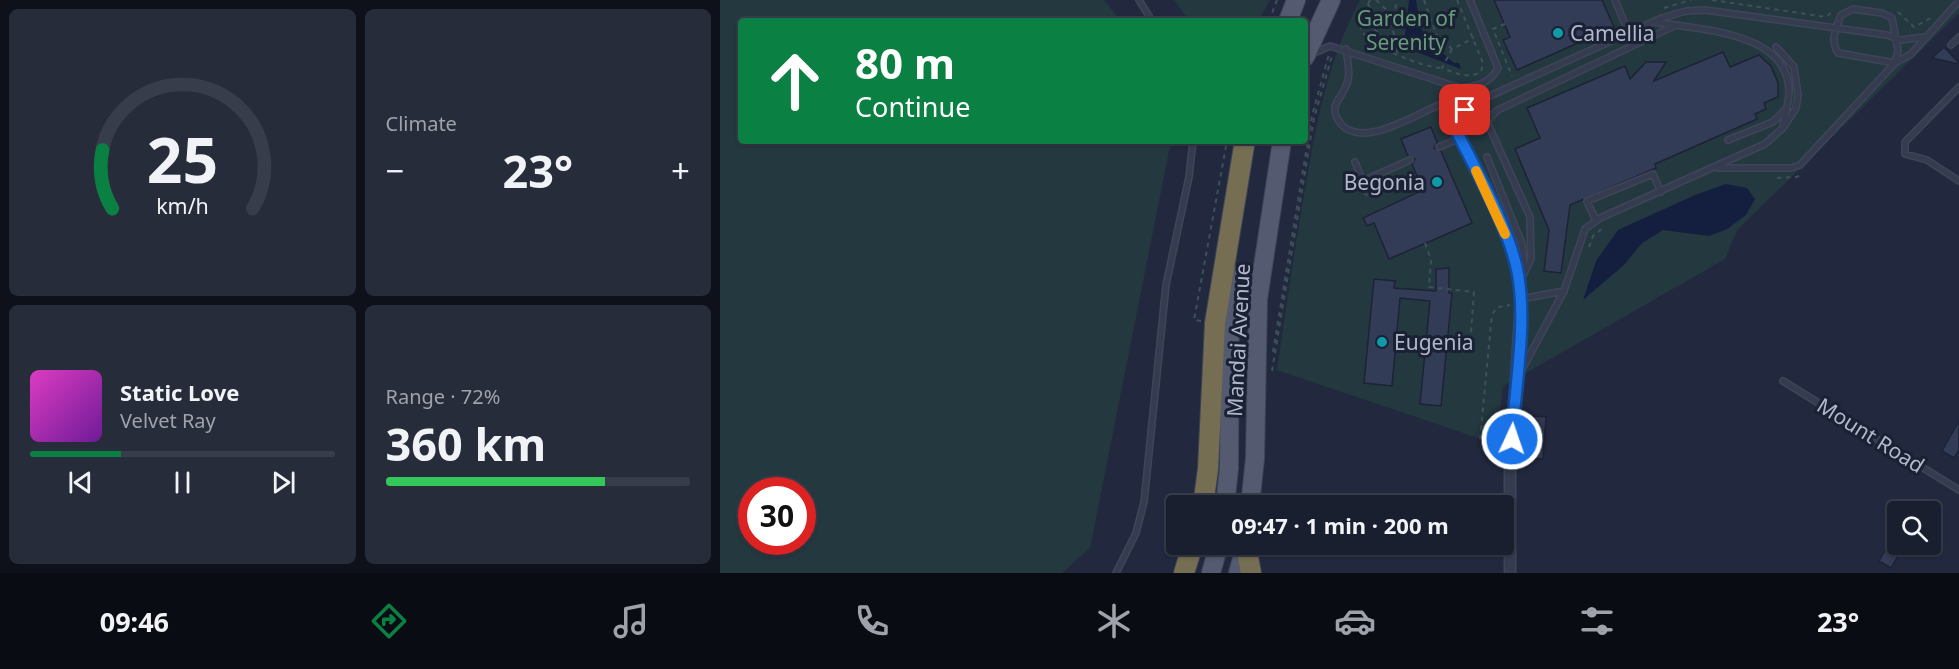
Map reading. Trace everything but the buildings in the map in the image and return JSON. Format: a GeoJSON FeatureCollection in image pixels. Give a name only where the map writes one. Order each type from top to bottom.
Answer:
{"type":"FeatureCollection","features":[{"type":"Feature","properties":{"kind":"highway"},"geometry":{"type":"LineString","coordinates":[[1204,495],[1208,469],[1215,323],[1239,144]]}},
{"type":"Feature","properties":{"kind":"highway"},"geometry":{"type":"LineString","coordinates":[[1184,573],[1190,555]]}},
{"type":"Feature","properties":{"kind":"highway"},"geometry":{"type":"LineString","coordinates":[[1248,555],[1251,573]]}},
{"type":"Feature","properties":{"kind":"main road"},"geometry":{"type":"LineString","coordinates":[[1289,18],[1296,0]]}},
{"type":"Feature","properties":{"kind":"main road"},"geometry":{"type":"LineString","coordinates":[[1308,50],[1331,0]]}},
{"type":"Feature","properties":{"kind":"main road","name":"Mandai Avenue"},"geometry":{"type":"LineString","coordinates":[[1226,495],[1229,468],[1229,282],[1239,144]]}},
{"type":"Feature","properties":{"kind":"main road","name":"Mandai Avenue"},"geometry":{"type":"LineString","coordinates":[[1251,495],[1255,458],[1258,299],[1282,144]]}},
{"type":"Feature","properties":{"kind":"main road"},"geometry":{"type":"LineString","coordinates":[[1211,573],[1216,555]]}},
{"type":"Feature","properties":{"kind":"main road"},"geometry":{"type":"LineString","coordinates":[[1238,573],[1243,555]]}},
{"type":"Feature","properties":{"kind":"street"},"geometry":{"type":"LineString","coordinates":[[1510,573],[1510,473],[1517,302]]}},
{"type":"Feature","properties":{"kind":"lane"},"geometry":{"type":"LineString","coordinates":[[1139,0],[1150,18]]}},
{"type":"Feature","properties":{"kind":"lane"},"geometry":{"type":"LineString","coordinates":[[1308,58],[1312,53],[1328,46],[1346,49],[1460,88],[1472,88],[1494,78],[1498,68],[1470,0]]}},
{"type":"Feature","properties":{"kind":"lane"},"geometry":{"type":"LineString","coordinates":[[1615,0],[1629,34]]}},
{"type":"Feature","properties":{"kind":"lane"},"geometry":{"type":"LineString","coordinates":[[1713,168],[1797,167],[1895,63],[1911,54],[1959,1]]}},
{"type":"Feature","properties":{"kind":"lane"},"geometry":{"type":"LineString","coordinates":[[1853,9],[1882,13],[1892,18],[1898,50],[1895,63],[1843,56],[1834,48],[1840,15],[1853,9]]}},
{"type":"Feature","properties":{"kind":"lane"},"geometry":{"type":"LineString","coordinates":[[1519,284],[1511,248],[1460,138],[1457,126],[1462,114],[1472,104],[1673,14],[1705,10],[1836,27],[1908,41],[1924,37]]}},
{"type":"Feature","properties":{"kind":"lane"},"geometry":{"type":"LineString","coordinates":[[1655,22],[1748,40],[1774,55],[1783,70],[1789,92],[1783,128]]}},
{"type":"Feature","properties":{"kind":"lane"},"geometry":{"type":"LineString","coordinates":[[1564,291],[1517,302],[1519,284],[1531,259],[1530,217],[1487,122],[1496,111],[1674,26]]}},
{"type":"Feature","properties":{"kind":"lane"},"geometry":{"type":"LineString","coordinates":[[1952,45],[1959,37]]}},
{"type":"Feature","properties":{"kind":"lane"},"geometry":{"type":"LineString","coordinates":[[1515,381],[1564,291],[1586,229],[1596,221],[1765,144],[1783,128],[1797,108],[1798,95],[1794,67],[1776,47]]}},
{"type":"Feature","properties":{"kind":"lane"},"geometry":{"type":"LineString","coordinates":[[1346,49],[1350,73],[1335,106],[1336,118],[1345,128],[1361,134],[1375,133],[1439,105]]}},
{"type":"Feature","properties":{"kind":"lane"},"geometry":{"type":"LineString","coordinates":[[1959,87],[1905,141],[1905,154],[1927,159],[1959,182]]}},
{"type":"Feature","properties":{"kind":"lane"},"geometry":{"type":"LineString","coordinates":[[1728,141],[1780,119],[1786,108]]}},
{"type":"Feature","properties":{"kind":"lane"},"geometry":{"type":"LineString","coordinates":[[1439,147],[1460,138]]}},
{"type":"Feature","properties":{"kind":"lane"},"geometry":{"type":"LineString","coordinates":[[1116,573],[1136,533],[1144,502],[1166,285],[1189,177],[1193,144]]}},
{"type":"Feature","properties":{"kind":"lane"},"geometry":{"type":"LineString","coordinates":[[1487,157],[1522,244],[1524,273]]}},
{"type":"Feature","properties":{"kind":"lane"},"geometry":{"type":"LineString","coordinates":[[1363,182],[1410,160]]}},
{"type":"Feature","properties":{"kind":"lane"},"geometry":{"type":"LineString","coordinates":[[1355,162],[1367,192]]}},
{"type":"Feature","properties":{"kind":"lane"},"geometry":{"type":"LineString","coordinates":[[1596,221],[1587,201],[1653,174],[1661,192]]}},
{"type":"Feature","properties":{"kind":"lane","name":"Mount Road"},"geometry":{"type":"LineString","coordinates":[[1783,381],[1959,490]]}},
{"type":"Feature","properties":{"kind":"path"},"geometry":{"type":"LineString","coordinates":[[1270,18],[1277,0]]}},
{"type":"Feature","properties":{"kind":"path"},"geometry":{"type":"LineString","coordinates":[[1370,0],[1361,17],[1362,31],[1370,39],[1430,68],[1442,68],[1461,75],[1473,76],[1480,72],[1483,63],[1457,0]]}},
{"type":"Feature","properties":{"kind":"path"},"geometry":{"type":"LineString","coordinates":[[1376,0],[1393,16]]}},
{"type":"Feature","properties":{"kind":"path"},"geometry":{"type":"LineString","coordinates":[[1424,0],[1436,34],[1452,50]]}},
{"type":"Feature","properties":{"kind":"path"},"geometry":{"type":"LineString","coordinates":[[1712,0],[1826,17],[1831,13]]}},
{"type":"Feature","properties":{"kind":"path"},"geometry":{"type":"LineString","coordinates":[[1395,1],[1393,35],[1397,54]]}},
{"type":"Feature","properties":{"kind":"path"},"geometry":{"type":"LineString","coordinates":[[1368,4],[1375,17],[1391,30],[1393,35]]}},
{"type":"Feature","properties":{"kind":"path"},"geometry":{"type":"LineString","coordinates":[[1914,27],[1926,23],[1933,15]]}},
{"type":"Feature","properties":{"kind":"path"},"geometry":{"type":"LineString","coordinates":[[1361,17],[1395,48]]}},
{"type":"Feature","properties":{"kind":"path"},"geometry":{"type":"LineString","coordinates":[[1442,68],[1452,50],[1505,24]]}},
{"type":"Feature","properties":{"kind":"path"},"geometry":{"type":"LineString","coordinates":[[1493,29],[1514,78]]}},
{"type":"Feature","properties":{"kind":"path"},"geometry":{"type":"LineString","coordinates":[[1308,141],[1312,116],[1330,57],[1328,46]]}},
{"type":"Feature","properties":{"kind":"path"},"geometry":{"type":"LineString","coordinates":[[1272,372],[1314,118],[1332,57],[1328,46]]}},
{"type":"Feature","properties":{"kind":"path"},"geometry":{"type":"LineString","coordinates":[[1215,323],[1194,320],[1239,144]]}},
{"type":"Feature","properties":{"kind":"path"},"geometry":{"type":"LineString","coordinates":[[1268,368],[1276,342],[1308,144]]}},
{"type":"Feature","properties":{"kind":"path"},"geometry":{"type":"LineString","coordinates":[[1585,256],[1593,236],[1605,226]]}},
{"type":"Feature","properties":{"kind":"path"},"geometry":{"type":"LineString","coordinates":[[1425,243],[1431,260],[1429,287],[1474,292],[1470,346]]}},
{"type":"Feature","properties":{"kind":"path"},"geometry":{"type":"LineString","coordinates":[[1503,453],[1484,446],[1480,439],[1492,314],[1498,308],[1517,302]]}},
{"type":"Feature","properties":{"kind":"green space"},"geometry":{"type":"Polygon","coordinates":[[[720,0],[1104,0],[1119,18],[738,18],[738,144],[1170,144],[1090,548],[1062,573],[720,573],[720,0]]]}},
{"type":"Feature","properties":{"kind":"green space"},"geometry":{"type":"Polygon","coordinates":[[[1174,0],[1270,0],[1260,18],[1187,18],[1174,0]]]}},
{"type":"Feature","properties":{"kind":"green space","name":"Garden of Serenity"},"geometry":{"type":"Polygon","coordinates":[[[1360,0],[1959,0],[1959,13],[1737,230],[1725,259],[1503,386],[1496,444],[1277,370],[1298,230],[1320,113],[1340,44],[1360,0]]]}},
{"type":"Feature","properties":{"kind":"water"},"geometry":{"type":"Polygon","coordinates":[[[1409,0],[1416,0],[1420,26],[1427,40],[1454,63],[1459,63],[1461,69],[1414,51],[1404,43],[1409,0]]]}},
{"type":"Feature","properties":{"kind":"water"},"geometry":{"type":"Polygon","coordinates":[[[1726,184],[1747,188],[1755,199],[1746,215],[1727,229],[1709,236],[1663,230],[1642,243],[1624,265],[1583,300],[1596,261],[1618,230],[1695,195],[1726,184]]]}},
{"type":"Feature","properties":{"kind":"slow traffic"},"geometry":{"type":"LineString","coordinates":[[1476,171],[1505,234]]}},
{"type":"Feature","properties":{"kind":"place","name":"Camellia"},"geometry":{"type":"Point","coordinates":[1558,33]}},
{"type":"Feature","properties":{"kind":"place","name":"Begonia"},"geometry":{"type":"Point","coordinates":[1437,182]}},
{"type":"Feature","properties":{"kind":"place","name":"Eugenia"},"geometry":{"type":"Point","coordinates":[1382,342]}},
{"type":"Feature","properties":{"kind":"route"},"geometry":{"type":"LineString","coordinates":[[1465,110],[1457,126],[1458,134],[1511,248],[1518,273],[1521,299],[1512,439]]}}]}
